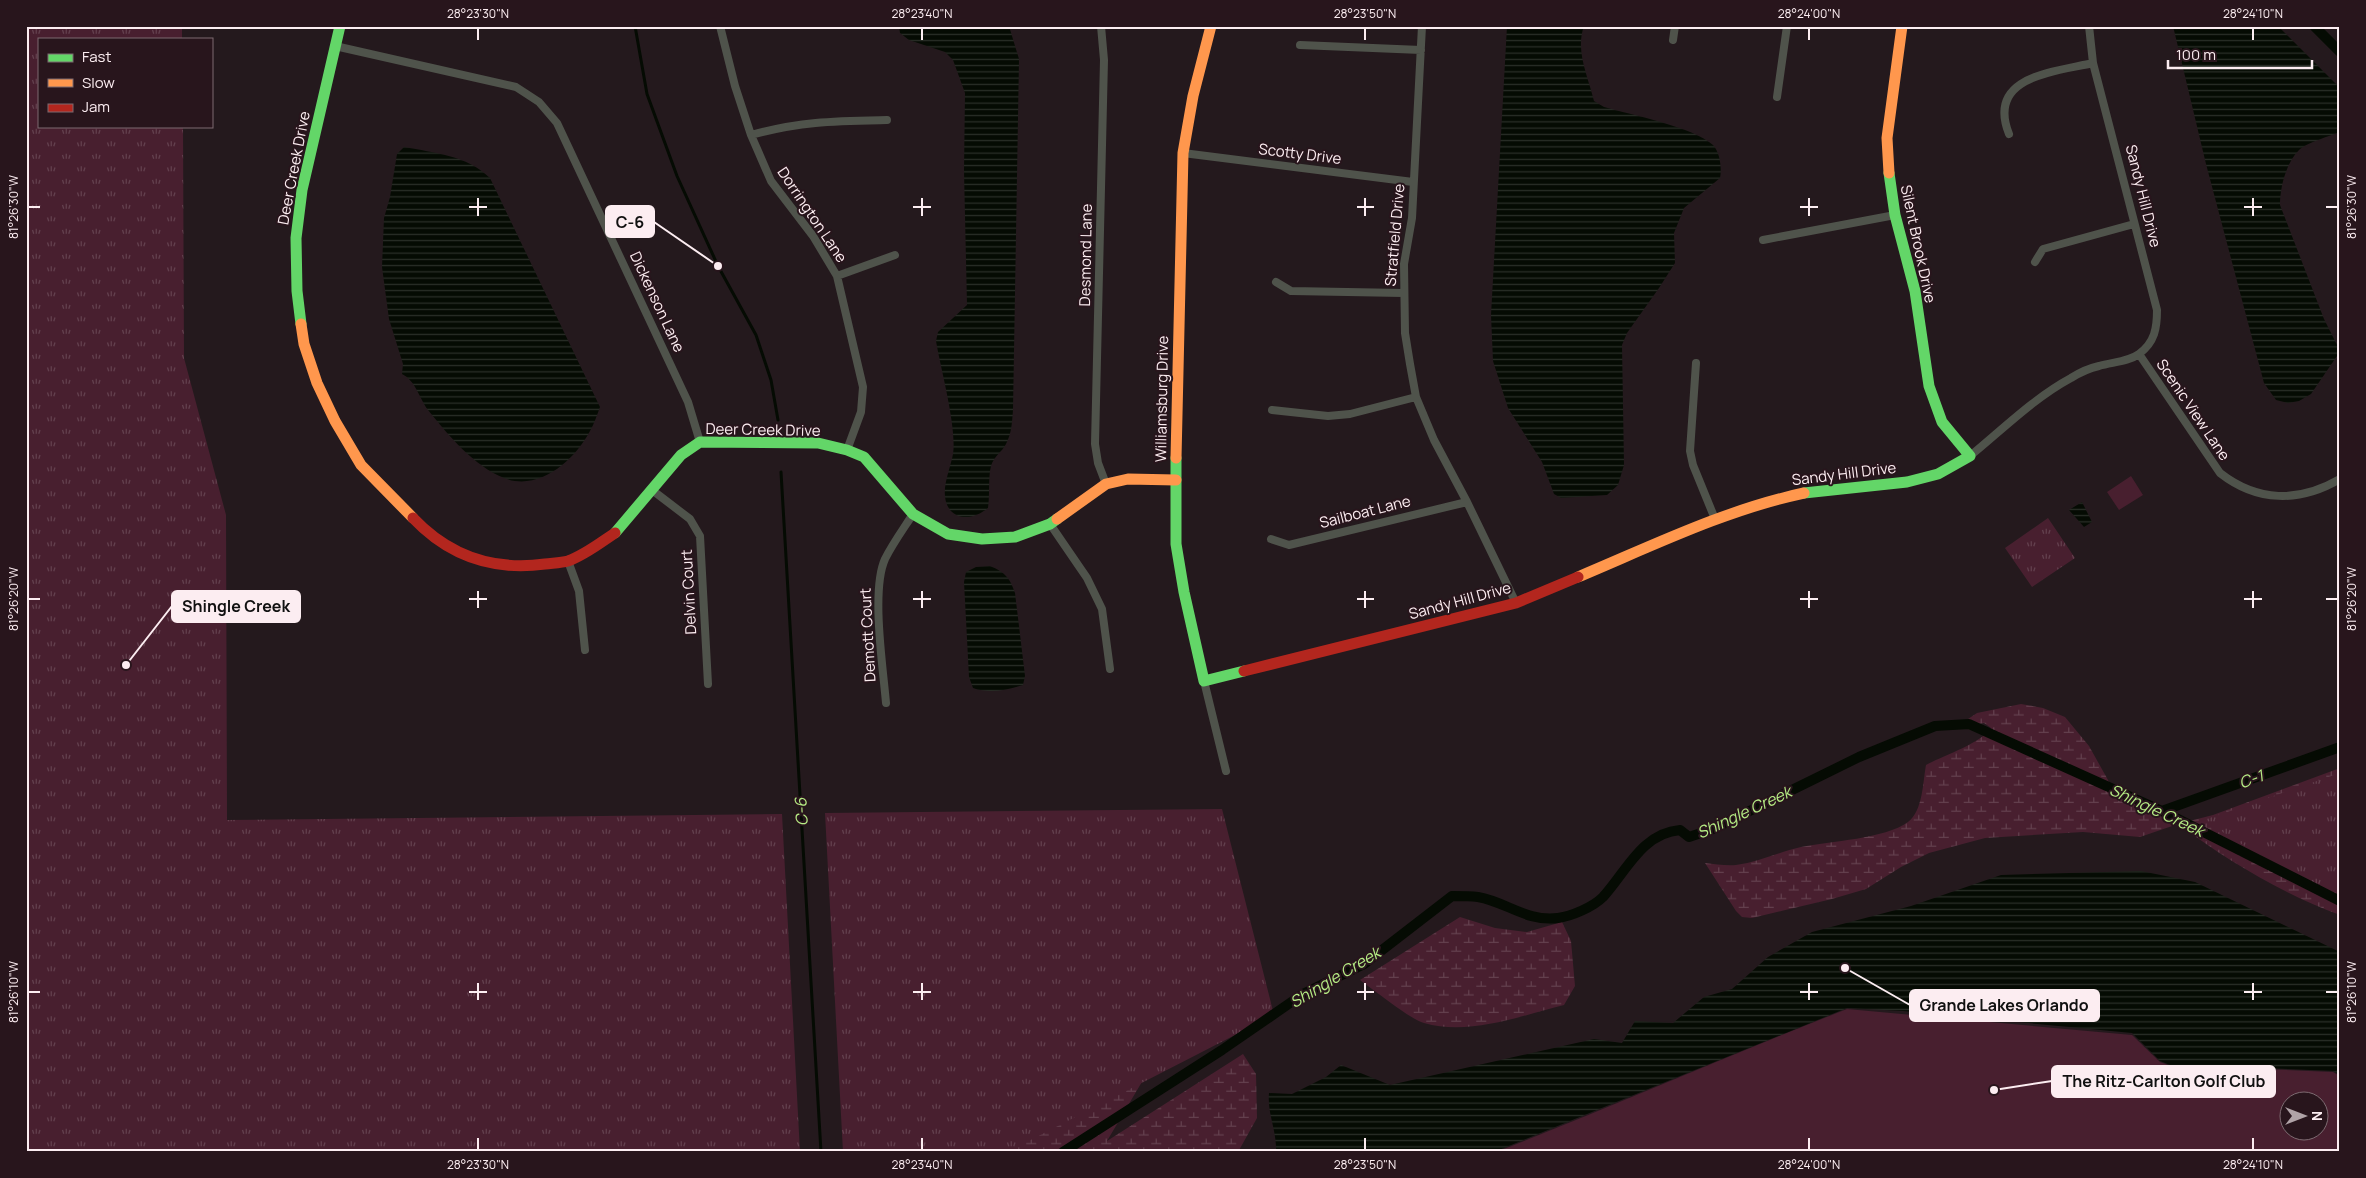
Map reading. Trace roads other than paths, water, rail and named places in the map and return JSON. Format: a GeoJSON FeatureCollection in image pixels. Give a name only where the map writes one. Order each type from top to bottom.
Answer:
{"type":"FeatureCollection","features":[{"type":"Feature","properties":{"kind":"street","name":"Deer Creek Drive"},"geometry":{"type":"LineString","coordinates":[[340,26],[302,190],[296,238],[297,291],[304,344],[316,382],[335,421],[361,465],[426,532],[455,550],[485,564],[522,567],[568,561],[590,550],[616,532],[681,455],[700,442],[818,443],[847,450],[864,457],[913,514],[948,534],[982,539],[1015,537],[1050,524],[1106,484],[1128,479],[1176,480]]}},
{"type":"Feature","properties":{"kind":"street","name":"Dorrington Lane"},"geometry":{"type":"LineString","coordinates":[[720,26],[735,86],[751,135],[771,181],[813,236],[837,276],[863,387],[861,412],[847,450]]}},
{"type":"Feature","properties":{"kind":"street","name":"Desmond Lane"},"geometry":{"type":"LineString","coordinates":[[1101,26],[1104,60],[1095,444],[1098,463],[1106,484]]}},
{"type":"Feature","properties":{"kind":"street","name":"Williamsburg Drive"},"geometry":{"type":"LineString","coordinates":[[1211,26],[1193,96],[1184,153],[1176,544],[1184,592],[1226,770]]}},
{"type":"Feature","properties":{"kind":"street","name":"Stratfield Drive"},"geometry":{"type":"LineString","coordinates":[[1422,26],[1412,218],[1404,264],[1405,333],[1416,397],[1434,440],[1467,502],[1516,603]]}},
{"type":"Feature","properties":{"kind":"street"},"geometry":{"type":"LineString","coordinates":[[1673,40],[1675,26]]}},
{"type":"Feature","properties":{"kind":"street"},"geometry":{"type":"LineString","coordinates":[[1777,97],[1787,26]]}},
{"type":"Feature","properties":{"kind":"street","name":"Silent Brook Drive"},"geometry":{"type":"LineString","coordinates":[[1902,26],[1887,138],[1887,163],[1895,215],[1915,291],[1929,386],[1936,410],[1942,422],[1970,456]]}},
{"type":"Feature","properties":{"kind":"street","name":"Sandy Hill Drive"},"geometry":{"type":"LineString","coordinates":[[1204,681],[1516,603],[1715,519],[1771,500],[1795,494],[1907,482],[1938,474],[1970,456],[2036,401],[2071,378],[2097,366],[2123,361],[2139,354],[2152,341],[2157,327],[2157,310],[2094,64],[2089,26]]}},
{"type":"Feature","properties":{"kind":"street"},"geometry":{"type":"LineString","coordinates":[[1300,45],[1421,50]]}},
{"type":"Feature","properties":{"kind":"street","name":"Dickenson Lane"},"geometry":{"type":"LineString","coordinates":[[335,46],[516,87],[539,102],[557,123],[688,402],[700,442]]}},
{"type":"Feature","properties":{"kind":"street"},"geometry":{"type":"LineString","coordinates":[[2009,134],[2005,122],[2004,106],[2010,93],[2020,84],[2037,75],[2094,64]]}},
{"type":"Feature","properties":{"kind":"street"},"geometry":{"type":"LineString","coordinates":[[751,135],[783,126],[820,121],[887,120]]}},
{"type":"Feature","properties":{"kind":"street","name":"Scotty Drive"},"geometry":{"type":"LineString","coordinates":[[1184,153],[1414,182]]}},
{"type":"Feature","properties":{"kind":"street"},"geometry":{"type":"LineString","coordinates":[[1763,240],[1895,215]]}},
{"type":"Feature","properties":{"kind":"street"},"geometry":{"type":"LineString","coordinates":[[2035,262],[2044,249],[2134,224]]}},
{"type":"Feature","properties":{"kind":"street"},"geometry":{"type":"LineString","coordinates":[[837,276],[895,255]]}},
{"type":"Feature","properties":{"kind":"street"},"geometry":{"type":"LineString","coordinates":[[1276,282],[1291,291],[1403,293]]}},
{"type":"Feature","properties":{"kind":"street","name":"Scenic View Lane"},"geometry":{"type":"LineString","coordinates":[[2139,354],[2220,473],[2233,483],[2255,492],[2276,497],[2296,495],[2328,485],[2340,478]]}},
{"type":"Feature","properties":{"kind":"street"},"geometry":{"type":"LineString","coordinates":[[1696,363],[1690,451],[1692,465],[1715,519]]}},
{"type":"Feature","properties":{"kind":"street"},"geometry":{"type":"LineString","coordinates":[[1272,410],[1328,416],[1350,414],[1416,397]]}},
{"type":"Feature","properties":{"kind":"street","name":"Delvin Court"},"geometry":{"type":"LineString","coordinates":[[652,490],[690,519],[700,536],[708,684]]}},
{"type":"Feature","properties":{"kind":"street","name":"Sailboat Lane"},"geometry":{"type":"LineString","coordinates":[[1271,539],[1289,545],[1467,502]]}},
{"type":"Feature","properties":{"kind":"street","name":"Demott Court"},"geometry":{"type":"LineString","coordinates":[[886,703],[878,601],[880,576],[885,559],[913,514]]}},
{"type":"Feature","properties":{"kind":"street"},"geometry":{"type":"LineString","coordinates":[[1050,524],[1088,578],[1102,608],[1110,669]]}},
{"type":"Feature","properties":{"kind":"street"},"geometry":{"type":"LineString","coordinates":[[568,561],[581,598],[584,650]]}},
{"type":"Feature","properties":{"kind":"waterway","name":"C-6"},"geometry":{"type":"LineString","coordinates":[[635,26],[647,94],[677,176],[718,266],[756,335],[771,380],[778,420]]}},
{"type":"Feature","properties":{"kind":"waterway","name":"C-1"},"geometry":{"type":"LineString","coordinates":[[2314,26],[2340,52]]}},
{"type":"Feature","properties":{"kind":"waterway","name":"C-6"},"geometry":{"type":"LineString","coordinates":[[781,472],[821,1152]]}},
{"type":"Feature","properties":{"kind":"waterway","name":"Shingle Creek"},"geometry":{"type":"LineString","coordinates":[[1063,1152],[1222,1050],[1303,994],[1364,964],[1452,896],[1475,897],[1488,900],[1536,917],[1558,918],[1576,913],[1588,908],[1603,897],[1636,855],[1655,838],[1680,830],[1689,837],[1713,829],[1859,757],[1935,726],[1969,724],[2162,811],[2340,901]]}},
{"type":"Feature","properties":{"kind":"waterway","name":"C-1"},"geometry":{"type":"LineString","coordinates":[[2162,811],[2340,747]]}},
{"type":"Feature","properties":{"kind":"place","name":"C-6"},"geometry":{"type":"Point","coordinates":[718,266]}},
{"type":"Feature","properties":{"kind":"place","name":"Shingle Creek"},"geometry":{"type":"Point","coordinates":[126,665]}},
{"type":"Feature","properties":{"kind":"place","name":"Grande Lakes Orlando"},"geometry":{"type":"Point","coordinates":[1845,968]}},
{"type":"Feature","properties":{"kind":"place","name":"The Ritz-Carlton Golf Club"},"geometry":{"type":"Point","coordinates":[1994,1090]}}]}
